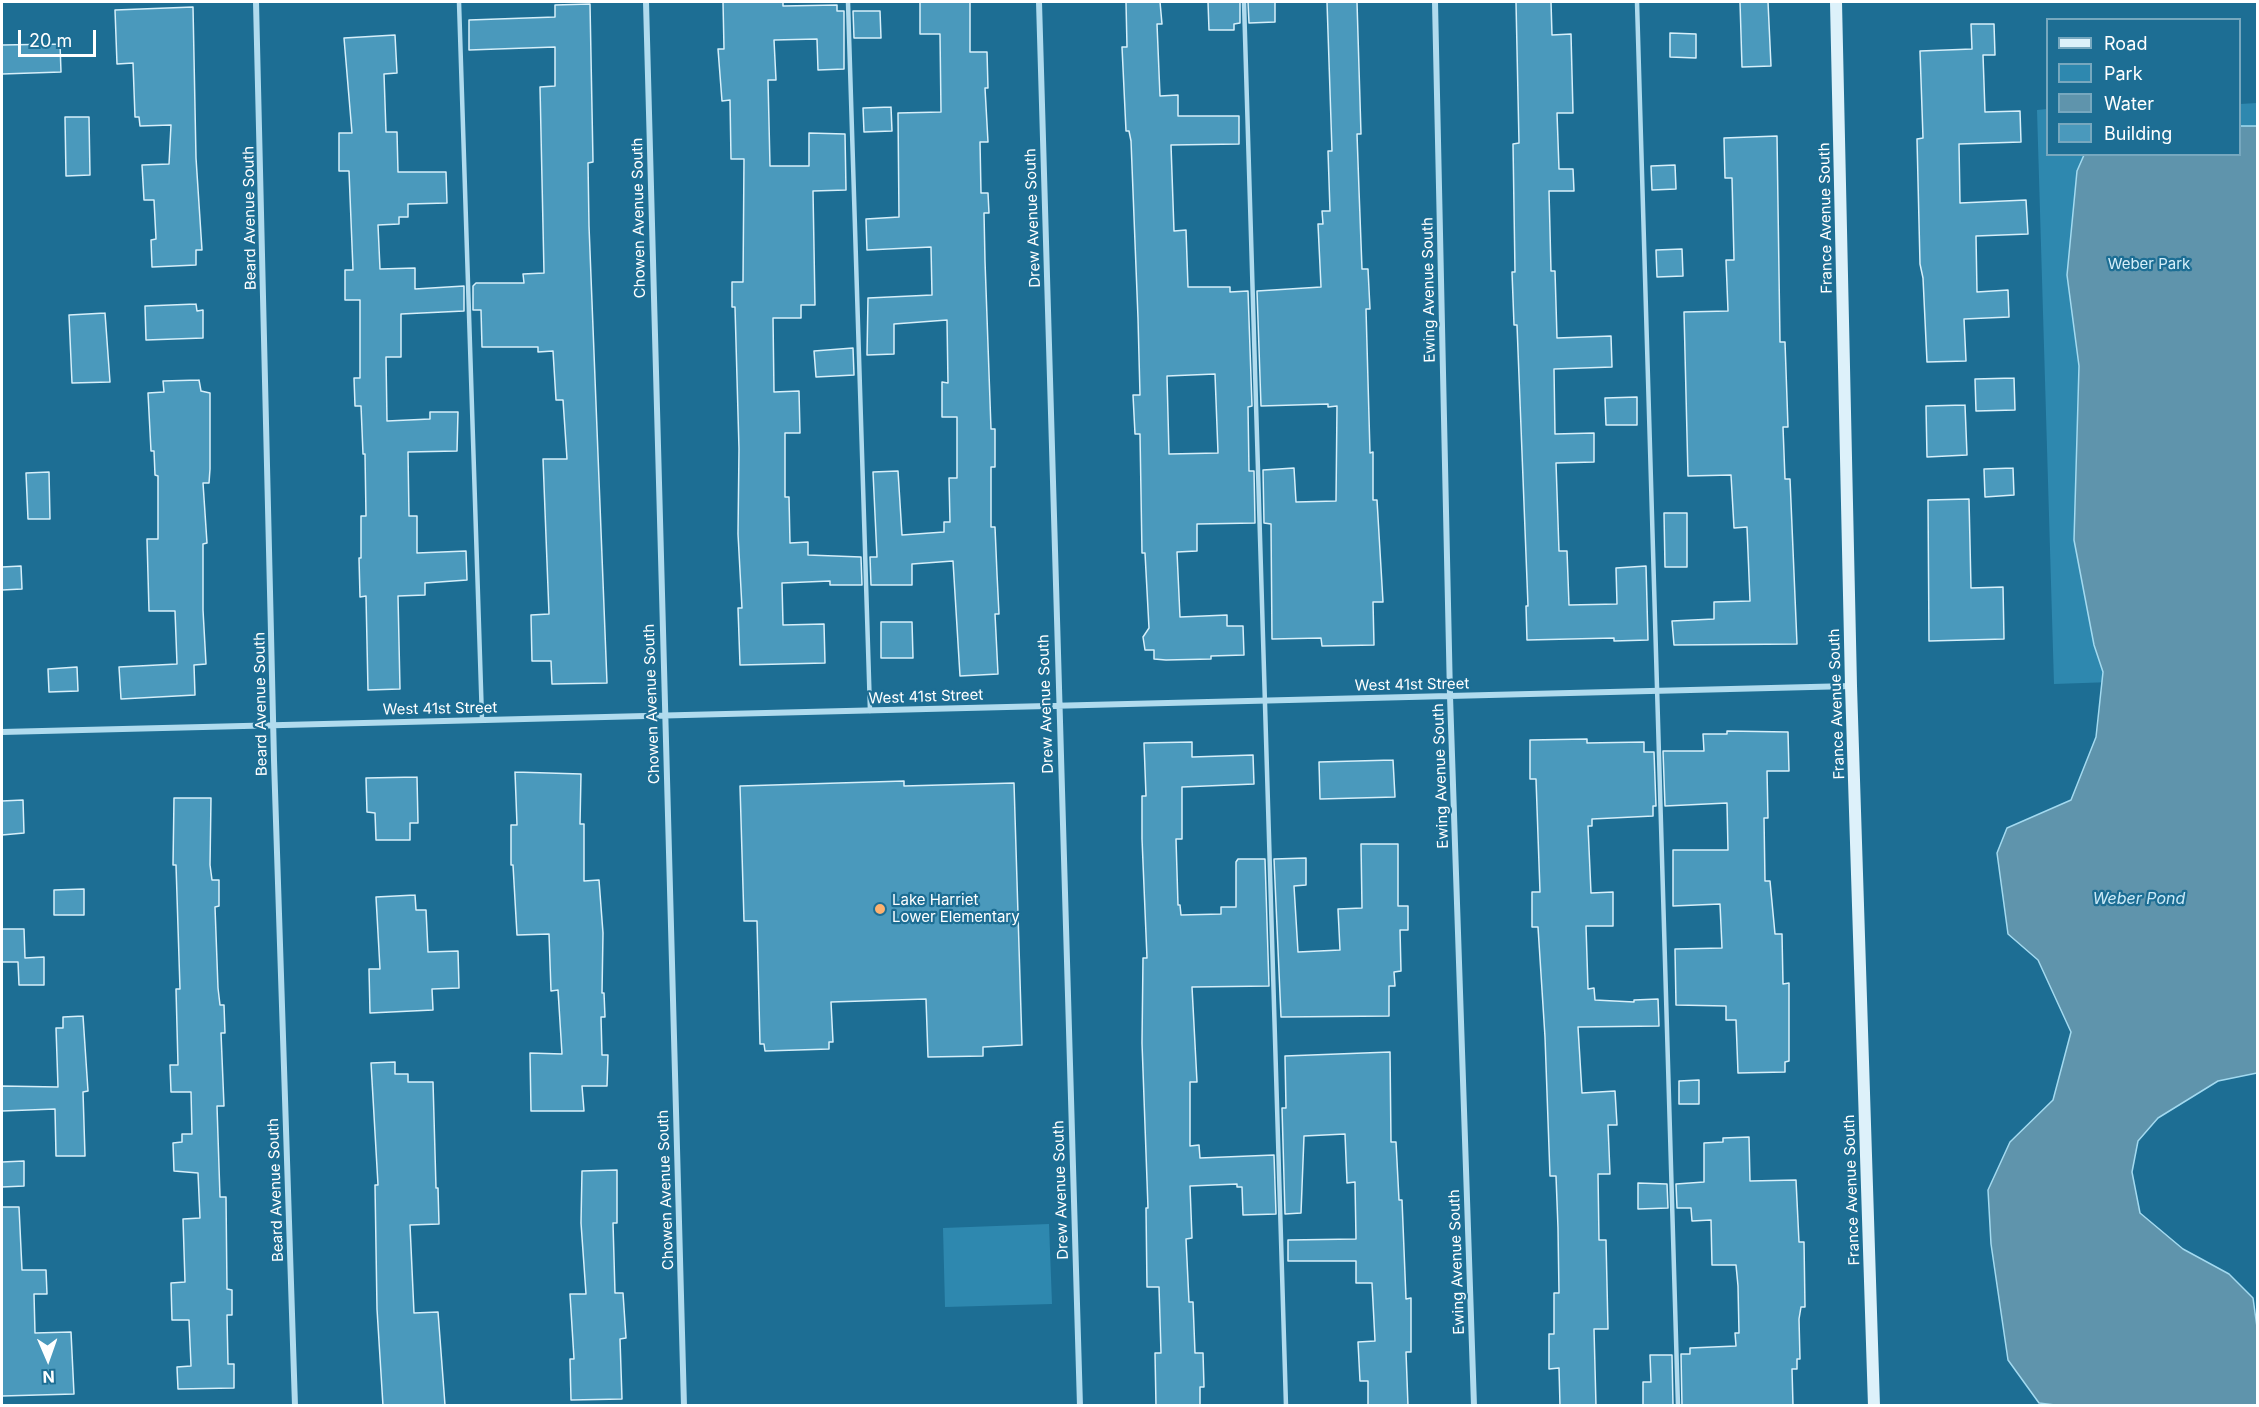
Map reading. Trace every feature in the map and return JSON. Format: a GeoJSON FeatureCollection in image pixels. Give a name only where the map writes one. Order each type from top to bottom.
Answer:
{"type":"FeatureCollection","features":[{"type":"Feature","properties":{"kind":"main road","name":"France Avenue South"},"geometry":{"type":"LineString","coordinates":[[1836,2],[1851,686],[1874,1406]]}},
{"type":"Feature","properties":{"kind":"street","name":"Beard Avenue South"},"geometry":{"type":"LineString","coordinates":[[256,2],[274,725],[295,1406]]}},
{"type":"Feature","properties":{"kind":"street","name":"Chowen Avenue South"},"geometry":{"type":"LineString","coordinates":[[646,2],[663,716],[684,1406]]}},
{"type":"Feature","properties":{"kind":"street","name":"Drew Avenue South"},"geometry":{"type":"LineString","coordinates":[[1039,2],[1080,1406]]}},
{"type":"Feature","properties":{"kind":"street","name":"Ewing Avenue South"},"geometry":{"type":"LineString","coordinates":[[1435,2],[1450,696],[1474,1406]]}},
{"type":"Feature","properties":{"kind":"street","name":"West 41st Street"},"geometry":{"type":"LineString","coordinates":[[2,732],[1851,686]]}},
{"type":"Feature","properties":{"kind":"lane"},"geometry":{"type":"LineString","coordinates":[[459,2],[482,720]]}},
{"type":"Feature","properties":{"kind":"lane"},"geometry":{"type":"LineString","coordinates":[[848,2],[870,711]]}},
{"type":"Feature","properties":{"kind":"lane"},"geometry":{"type":"LineString","coordinates":[[1244,2],[1286,1406]]}},
{"type":"Feature","properties":{"kind":"lane"},"geometry":{"type":"LineString","coordinates":[[1637,2],[1678,1406]]}},
{"type":"Feature","properties":{"kind":"green space","name":"Weber Park"},"geometry":{"type":"Polygon","coordinates":[[[2257,103],[2257,677],[2054,684],[2037,110],[2046,109],[2046,156],[2241,156],[2241,104],[2257,103]]]}},
{"type":"Feature","properties":{"kind":"green space"},"geometry":{"type":"Polygon","coordinates":[[[1049,1224],[1052,1304],[945,1307],[943,1228],[1049,1224]]]}},
{"type":"Feature","properties":{"kind":"water","name":"Weber Pond"},"geometry":{"type":"Polygon","coordinates":[[[2241,126],[2258,126],[2257,1073],[2218,1081],[2158,1118],[2138,1141],[2132,1172],[2140,1213],[2183,1249],[2229,1274],[2253,1298],[2257,1327],[2257,1405],[2055,1405],[2039,1403],[2008,1360],[1991,1244],[1988,1190],[2010,1142],[2053,1100],[2071,1032],[2038,960],[2008,934],[1997,853],[2007,828],[2071,800],[2096,737],[2103,672],[2094,645],[2074,540],[2079,366],[2067,275],[2077,171],[2084,156],[2241,156],[2241,126]]]}},
{"type":"Feature","properties":{"kind":"building"},"geometry":{"type":"Polygon","coordinates":[[[723,2],[783,2],[783,6],[837,5],[837,11],[844,11],[844,69],[818,70],[817,39],[774,40],[776,80],[768,80],[770,166],[809,166],[809,133],[845,134],[846,190],[813,191],[815,305],[801,305],[801,318],[773,318],[774,392],[799,391],[800,433],[785,433],[785,497],[789,497],[790,543],[808,542],[808,555],[861,557],[862,585],[830,585],[830,581],[782,583],[783,625],[824,624],[825,663],[740,665],[738,608],[742,608],[738,534],[739,449],[735,307],[732,307],[732,282],[743,282],[744,159],[731,159],[730,100],[722,101],[718,49],[724,49],[723,2]]]}},
{"type":"Feature","properties":{"kind":"building"},"geometry":{"type":"Polygon","coordinates":[[[920,2],[970,2],[970,52],[987,52],[988,88],[985,88],[988,142],[980,142],[981,193],[988,193],[989,213],[984,213],[991,429],[995,429],[995,467],[991,467],[991,527],[995,527],[999,614],[995,614],[998,674],[960,676],[953,561],[912,564],[912,585],[871,585],[870,557],[877,557],[873,472],[898,471],[902,535],[944,532],[944,522],[950,522],[949,478],[957,478],[957,417],[942,417],[942,382],[948,383],[947,320],[894,324],[894,354],[867,355],[868,298],[932,295],[931,247],[867,250],[866,219],[899,217],[898,113],[941,112],[940,34],[920,34],[920,2]]]}},
{"type":"Feature","properties":{"kind":"building"},"geometry":{"type":"Polygon","coordinates":[[[1126,2],[1160,2],[1162,24],[1157,24],[1160,96],[1178,95],[1178,116],[1239,116],[1239,144],[1171,145],[1174,231],[1186,230],[1188,287],[1230,287],[1230,292],[1248,291],[1252,406],[1248,407],[1249,471],[1254,471],[1255,523],[1197,524],[1197,551],[1177,552],[1180,617],[1227,615],[1227,626],[1243,626],[1244,655],[1211,656],[1211,659],[1166,660],[1154,659],[1154,650],[1145,650],[1143,637],[1149,628],[1145,553],[1142,553],[1140,434],[1135,434],[1133,395],[1140,395],[1138,318],[1131,141],[1129,131],[1126,131],[1122,47],[1127,47],[1126,2]],[[1215,374],[1167,376],[1169,454],[1218,453],[1215,374]]]}},
{"type":"Feature","properties":{"kind":"building"},"geometry":{"type":"Polygon","coordinates":[[[1208,2],[1240,2],[1240,23],[1234,24],[1234,30],[1209,30],[1208,2]]]}},
{"type":"Feature","properties":{"kind":"building"},"geometry":{"type":"Polygon","coordinates":[[[1248,2],[1275,2],[1275,22],[1249,23],[1248,2]]]}},
{"type":"Feature","properties":{"kind":"building"},"geometry":{"type":"Polygon","coordinates":[[[1327,2],[1357,2],[1361,134],[1357,134],[1362,269],[1368,269],[1370,309],[1366,309],[1370,453],[1373,452],[1373,500],[1377,500],[1383,602],[1373,602],[1374,645],[1322,646],[1321,638],[1272,639],[1271,524],[1264,523],[1263,470],[1294,468],[1296,502],[1336,501],[1337,406],[1328,407],[1328,404],[1261,406],[1257,291],[1321,287],[1318,224],[1323,224],[1322,211],[1330,211],[1328,151],[1332,151],[1327,2]]]}},
{"type":"Feature","properties":{"kind":"building"},"geometry":{"type":"Polygon","coordinates":[[[1516,2],[1551,2],[1552,35],[1571,34],[1573,113],[1557,113],[1559,169],[1573,169],[1574,191],[1549,191],[1551,271],[1555,271],[1557,338],[1611,336],[1612,367],[1554,369],[1555,434],[1594,433],[1594,462],[1556,463],[1559,551],[1567,551],[1569,605],[1617,604],[1616,568],[1646,566],[1648,640],[1614,641],[1614,638],[1527,640],[1526,606],[1528,606],[1517,325],[1514,325],[1512,272],[1515,272],[1513,144],[1519,143],[1516,2]]]}},
{"type":"Feature","properties":{"kind":"building"},"geometry":{"type":"Polygon","coordinates":[[[1740,2],[1768,2],[1771,66],[1742,67],[1740,2]]]}},
{"type":"Feature","properties":{"kind":"building"},"geometry":{"type":"Polygon","coordinates":[[[590,4],[593,162],[588,163],[589,226],[607,683],[552,684],[551,661],[532,661],[531,615],[549,614],[543,459],[567,459],[563,400],[556,400],[553,351],[538,352],[538,347],[482,347],[481,310],[473,310],[473,286],[476,283],[524,283],[523,274],[544,273],[540,87],[555,86],[555,47],[469,50],[469,20],[555,17],[555,5],[590,4]]]}},
{"type":"Feature","properties":{"kind":"building"},"geometry":{"type":"Polygon","coordinates":[[[193,7],[196,158],[202,250],[196,250],[196,265],[152,267],[151,240],[156,239],[154,200],[144,200],[142,165],[169,164],[171,125],[140,126],[139,117],[135,117],[133,63],[117,64],[115,10],[193,7]]]}},
{"type":"Feature","properties":{"kind":"building"},"geometry":{"type":"Polygon","coordinates":[[[853,11],[880,11],[881,38],[854,38],[853,11]]]}},
{"type":"Feature","properties":{"kind":"building"},"geometry":{"type":"Polygon","coordinates":[[[1971,24],[1994,24],[1995,55],[1983,55],[1985,112],[2020,111],[2021,142],[1959,144],[1960,203],[2026,200],[2028,234],[1976,236],[1977,292],[2008,290],[2009,317],[1964,319],[1966,361],[1927,362],[1923,278],[1920,264],[1917,139],[1923,138],[1920,51],[1972,49],[1971,24]]]}},
{"type":"Feature","properties":{"kind":"building"},"geometry":{"type":"Polygon","coordinates":[[[1670,33],[1696,34],[1696,58],[1670,57],[1670,33]]]}},
{"type":"Feature","properties":{"kind":"building"},"geometry":{"type":"Polygon","coordinates":[[[395,35],[397,73],[384,74],[386,132],[397,132],[398,172],[446,172],[447,203],[408,204],[408,217],[399,217],[399,224],[378,225],[380,269],[415,268],[415,289],[464,286],[464,311],[401,314],[401,357],[386,357],[387,421],[430,419],[430,412],[458,412],[457,451],[408,452],[409,516],[417,516],[417,553],[466,551],[467,580],[425,583],[425,595],[398,596],[400,689],[368,690],[366,596],[360,597],[359,558],[361,558],[361,516],[366,516],[365,454],[363,454],[361,406],[355,406],[354,378],[360,378],[360,300],[345,300],[345,270],[353,270],[349,171],[339,171],[339,133],[352,133],[344,38],[395,35]]]}},
{"type":"Feature","properties":{"kind":"building"},"geometry":{"type":"Polygon","coordinates":[[[60,44],[61,72],[2,74],[2,45],[60,44]]]}},
{"type":"Feature","properties":{"kind":"building"},"geometry":{"type":"Polygon","coordinates":[[[891,107],[892,131],[864,132],[863,108],[891,107]]]}},
{"type":"Feature","properties":{"kind":"building"},"geometry":{"type":"Polygon","coordinates":[[[65,117],[89,117],[90,175],[66,176],[65,117]]]}},
{"type":"Feature","properties":{"kind":"building"},"geometry":{"type":"Polygon","coordinates":[[[1777,136],[1780,342],[1785,342],[1788,427],[1783,427],[1785,479],[1790,479],[1797,644],[1674,645],[1672,621],[1714,619],[1714,602],[1750,601],[1747,527],[1734,528],[1731,475],[1688,476],[1684,312],[1728,311],[1726,260],[1734,260],[1732,178],[1725,178],[1724,138],[1777,136]]]}},
{"type":"Feature","properties":{"kind":"building"},"geometry":{"type":"Polygon","coordinates":[[[1675,165],[1676,189],[1652,190],[1651,166],[1675,165]]]}},
{"type":"Feature","properties":{"kind":"building"},"geometry":{"type":"Polygon","coordinates":[[[1682,249],[1683,276],[1657,277],[1656,250],[1682,249]]]}},
{"type":"Feature","properties":{"kind":"building"},"geometry":{"type":"Polygon","coordinates":[[[196,304],[197,311],[203,310],[203,338],[146,340],[145,306],[196,304]]]}},
{"type":"Feature","properties":{"kind":"building"},"geometry":{"type":"Polygon","coordinates":[[[105,313],[110,382],[72,383],[69,315],[105,313]]]}},
{"type":"Feature","properties":{"kind":"building"},"geometry":{"type":"Polygon","coordinates":[[[853,348],[854,375],[816,377],[814,351],[853,348]]]}},
{"type":"Feature","properties":{"kind":"building"},"geometry":{"type":"Polygon","coordinates":[[[2014,378],[2015,410],[1976,411],[1975,379],[2014,378]]]}},
{"type":"Feature","properties":{"kind":"building"},"geometry":{"type":"Polygon","coordinates":[[[199,380],[201,391],[210,393],[209,483],[203,483],[207,543],[203,544],[206,664],[194,665],[195,695],[121,699],[119,667],[177,664],[175,611],[149,611],[147,539],[158,539],[158,476],[155,475],[154,451],[151,451],[148,393],[164,392],[163,381],[199,380]]]}},
{"type":"Feature","properties":{"kind":"building"},"geometry":{"type":"Polygon","coordinates":[[[1637,397],[1637,425],[1606,425],[1605,398],[1637,397]]]}},
{"type":"Feature","properties":{"kind":"building"},"geometry":{"type":"Polygon","coordinates":[[[1965,405],[1967,455],[1927,457],[1926,406],[1965,405]]]}},
{"type":"Feature","properties":{"kind":"building"},"geometry":{"type":"Polygon","coordinates":[[[2013,468],[2014,495],[1985,497],[1984,469],[2013,468]]]}},
{"type":"Feature","properties":{"kind":"building"},"geometry":{"type":"Polygon","coordinates":[[[49,472],[50,519],[28,519],[26,473],[49,472]]]}},
{"type":"Feature","properties":{"kind":"building"},"geometry":{"type":"Polygon","coordinates":[[[1969,499],[1971,588],[2003,587],[2004,639],[1929,641],[1928,500],[1969,499]]]}},
{"type":"Feature","properties":{"kind":"building"},"geometry":{"type":"Polygon","coordinates":[[[1664,513],[1687,513],[1687,567],[1665,567],[1664,513]]]}},
{"type":"Feature","properties":{"kind":"building"},"geometry":{"type":"Polygon","coordinates":[[[21,566],[22,589],[2,590],[2,567],[21,566]]]}},
{"type":"Feature","properties":{"kind":"building"},"geometry":{"type":"Polygon","coordinates":[[[881,622],[912,622],[913,658],[881,658],[881,622]]]}},
{"type":"Feature","properties":{"kind":"building"},"geometry":{"type":"Polygon","coordinates":[[[77,667],[78,691],[49,692],[48,669],[77,667]]]}},
{"type":"Feature","properties":{"kind":"building"},"geometry":{"type":"Polygon","coordinates":[[[1727,731],[1788,732],[1789,771],[1767,771],[1768,818],[1764,818],[1765,881],[1770,881],[1775,934],[1782,934],[1783,984],[1789,983],[1789,1061],[1785,1062],[1785,1072],[1738,1073],[1736,1020],[1726,1020],[1726,1006],[1676,1005],[1675,949],[1722,948],[1720,904],[1673,906],[1673,850],[1728,850],[1727,803],[1665,806],[1663,751],[1704,751],[1703,734],[1727,734],[1727,731]]]}},
{"type":"Feature","properties":{"kind":"building"},"geometry":{"type":"Polygon","coordinates":[[[1587,739],[1587,743],[1644,742],[1644,752],[1654,752],[1656,806],[1653,806],[1653,816],[1592,819],[1592,826],[1588,826],[1591,893],[1613,892],[1613,926],[1586,926],[1588,989],[1594,988],[1595,1000],[1634,1002],[1634,1000],[1658,999],[1659,1026],[1578,1027],[1582,1093],[1615,1091],[1617,1125],[1608,1125],[1610,1174],[1598,1174],[1599,1240],[1606,1240],[1608,1329],[1594,1329],[1596,1406],[1560,1406],[1559,1368],[1549,1369],[1549,1334],[1554,1334],[1554,1293],[1559,1293],[1558,1228],[1556,1176],[1550,1176],[1538,927],[1532,927],[1532,892],[1540,892],[1536,779],[1530,779],[1530,740],[1587,739]]]}},
{"type":"Feature","properties":{"kind":"building"},"geometry":{"type":"Polygon","coordinates":[[[1192,742],[1192,757],[1253,755],[1254,784],[1182,787],[1182,839],[1176,839],[1178,905],[1180,905],[1181,915],[1221,914],[1221,907],[1236,907],[1236,862],[1238,859],[1265,859],[1269,986],[1192,987],[1197,1082],[1190,1082],[1190,1146],[1199,1145],[1200,1158],[1274,1155],[1276,1214],[1243,1215],[1242,1187],[1237,1187],[1237,1184],[1190,1186],[1192,1238],[1186,1239],[1189,1302],[1193,1302],[1195,1353],[1203,1353],[1204,1387],[1200,1387],[1200,1406],[1156,1406],[1155,1353],[1161,1353],[1159,1287],[1147,1287],[1146,1208],[1148,1208],[1142,1043],[1143,958],[1147,958],[1142,839],[1142,796],[1146,796],[1144,743],[1192,742]]]}},
{"type":"Feature","properties":{"kind":"building"},"geometry":{"type":"Polygon","coordinates":[[[1393,760],[1395,797],[1320,799],[1319,762],[1393,760]]]}},
{"type":"Feature","properties":{"kind":"building"},"geometry":{"type":"Polygon","coordinates":[[[515,772],[581,774],[580,824],[584,824],[584,881],[599,880],[603,933],[602,993],[604,993],[605,1017],[601,1017],[602,1055],[608,1055],[607,1086],[582,1086],[584,1111],[531,1111],[530,1053],[562,1054],[558,990],[551,991],[549,934],[517,935],[513,865],[511,865],[511,825],[517,825],[515,772]]]}},
{"type":"Feature","properties":{"kind":"building"},"geometry":{"type":"Polygon","coordinates":[[[417,777],[418,823],[410,823],[410,840],[376,840],[375,813],[367,812],[366,778],[417,777]]]}},
{"type":"Feature","properties":{"kind":"building","name":"Lake Harriet Lower Elementary"},"geometry":{"type":"Polygon","coordinates":[[[904,781],[904,786],[1014,783],[1022,1045],[983,1047],[983,1056],[928,1057],[926,999],[831,1002],[833,1042],[829,1042],[829,1049],[765,1051],[764,1044],[760,1044],[757,921],[744,921],[740,786],[904,781]]]}},
{"type":"Feature","properties":{"kind":"building"},"geometry":{"type":"Polygon","coordinates":[[[174,798],[211,798],[210,865],[212,880],[219,880],[219,906],[215,907],[218,988],[220,1005],[224,1005],[225,1033],[221,1033],[224,1106],[217,1106],[220,1197],[226,1197],[227,1289],[232,1290],[232,1315],[227,1315],[228,1364],[234,1364],[234,1388],[178,1389],[177,1367],[191,1366],[189,1320],[172,1320],[171,1283],[185,1282],[183,1219],[200,1218],[198,1173],[174,1171],[173,1143],[182,1142],[182,1134],[192,1134],[191,1092],[171,1092],[170,1065],[178,1065],[176,989],[180,989],[176,865],[173,865],[174,798]]]}},
{"type":"Feature","properties":{"kind":"building"},"geometry":{"type":"Polygon","coordinates":[[[23,800],[24,833],[2,835],[2,801],[23,800]]]}},
{"type":"Feature","properties":{"kind":"building"},"geometry":{"type":"Polygon","coordinates":[[[1361,844],[1398,844],[1398,906],[1408,906],[1408,930],[1400,930],[1401,971],[1394,972],[1395,986],[1389,986],[1389,1016],[1281,1017],[1274,859],[1306,858],[1306,885],[1294,886],[1298,952],[1340,950],[1338,909],[1362,908],[1361,844]]]}},
{"type":"Feature","properties":{"kind":"building"},"geometry":{"type":"Polygon","coordinates":[[[84,889],[84,915],[54,915],[54,890],[84,889]]]}},
{"type":"Feature","properties":{"kind":"building"},"geometry":{"type":"Polygon","coordinates":[[[415,895],[416,910],[426,910],[428,952],[458,951],[459,988],[432,989],[433,1010],[370,1013],[369,969],[380,969],[376,897],[415,895]]]}},
{"type":"Feature","properties":{"kind":"building"},"geometry":{"type":"Polygon","coordinates":[[[2,929],[24,929],[25,958],[44,957],[44,985],[19,985],[18,962],[2,962],[2,929]]]}},
{"type":"Feature","properties":{"kind":"building"},"geometry":{"type":"Polygon","coordinates":[[[83,1016],[88,1091],[83,1092],[85,1156],[56,1156],[55,1109],[2,1111],[2,1086],[58,1087],[56,1028],[63,1028],[63,1017],[83,1016]]]}},
{"type":"Feature","properties":{"kind":"building"},"geometry":{"type":"Polygon","coordinates":[[[1390,1052],[1391,1142],[1396,1142],[1399,1200],[1402,1200],[1406,1299],[1411,1298],[1411,1352],[1406,1352],[1408,1406],[1368,1406],[1368,1381],[1360,1381],[1358,1342],[1375,1341],[1372,1283],[1356,1283],[1356,1261],[1288,1261],[1288,1240],[1356,1239],[1355,1182],[1347,1183],[1345,1134],[1304,1136],[1301,1213],[1285,1214],[1282,1108],[1286,1108],[1285,1056],[1390,1052]]]}},
{"type":"Feature","properties":{"kind":"building"},"geometry":{"type":"Polygon","coordinates":[[[395,1062],[395,1074],[408,1074],[408,1082],[433,1082],[439,1224],[410,1225],[414,1313],[438,1312],[445,1405],[383,1406],[377,1309],[375,1185],[378,1185],[371,1063],[395,1062]]]}},
{"type":"Feature","properties":{"kind":"building"},"geometry":{"type":"Polygon","coordinates":[[[1699,1080],[1699,1104],[1679,1104],[1679,1081],[1699,1080]]]}},
{"type":"Feature","properties":{"kind":"building"},"geometry":{"type":"Polygon","coordinates":[[[1749,1137],[1750,1181],[1796,1180],[1799,1242],[1804,1242],[1805,1307],[1801,1307],[1799,1319],[1800,1359],[1797,1359],[1797,1369],[1792,1369],[1793,1406],[1682,1406],[1681,1354],[1690,1354],[1690,1348],[1736,1346],[1735,1333],[1739,1333],[1738,1286],[1736,1265],[1712,1265],[1711,1220],[1692,1221],[1691,1208],[1677,1208],[1676,1184],[1704,1182],[1704,1143],[1723,1142],[1723,1138],[1749,1137]]]}},
{"type":"Feature","properties":{"kind":"building"},"geometry":{"type":"Polygon","coordinates":[[[24,1161],[24,1186],[2,1187],[2,1162],[24,1161]]]}},
{"type":"Feature","properties":{"kind":"building"},"geometry":{"type":"Polygon","coordinates":[[[617,1170],[617,1223],[613,1223],[615,1293],[623,1293],[626,1338],[620,1339],[622,1399],[571,1400],[570,1359],[574,1359],[570,1294],[586,1294],[581,1223],[582,1171],[617,1170]]]}},
{"type":"Feature","properties":{"kind":"building"},"geometry":{"type":"Polygon","coordinates":[[[1638,1183],[1667,1184],[1668,1208],[1638,1209],[1638,1183]]]}},
{"type":"Feature","properties":{"kind":"building"},"geometry":{"type":"Polygon","coordinates":[[[2,1207],[19,1207],[22,1270],[46,1270],[47,1294],[34,1294],[35,1333],[71,1332],[74,1394],[2,1396],[2,1207]]]}},
{"type":"Feature","properties":{"kind":"building"},"geometry":{"type":"Polygon","coordinates":[[[1650,1355],[1672,1355],[1673,1406],[1643,1406],[1643,1382],[1651,1382],[1650,1355]]]}},
{"type":"Feature","properties":{"kind":"place","name":"Lake Harriet Lower Elementary"},"geometry":{"type":"Point","coordinates":[880,909]}}]}
